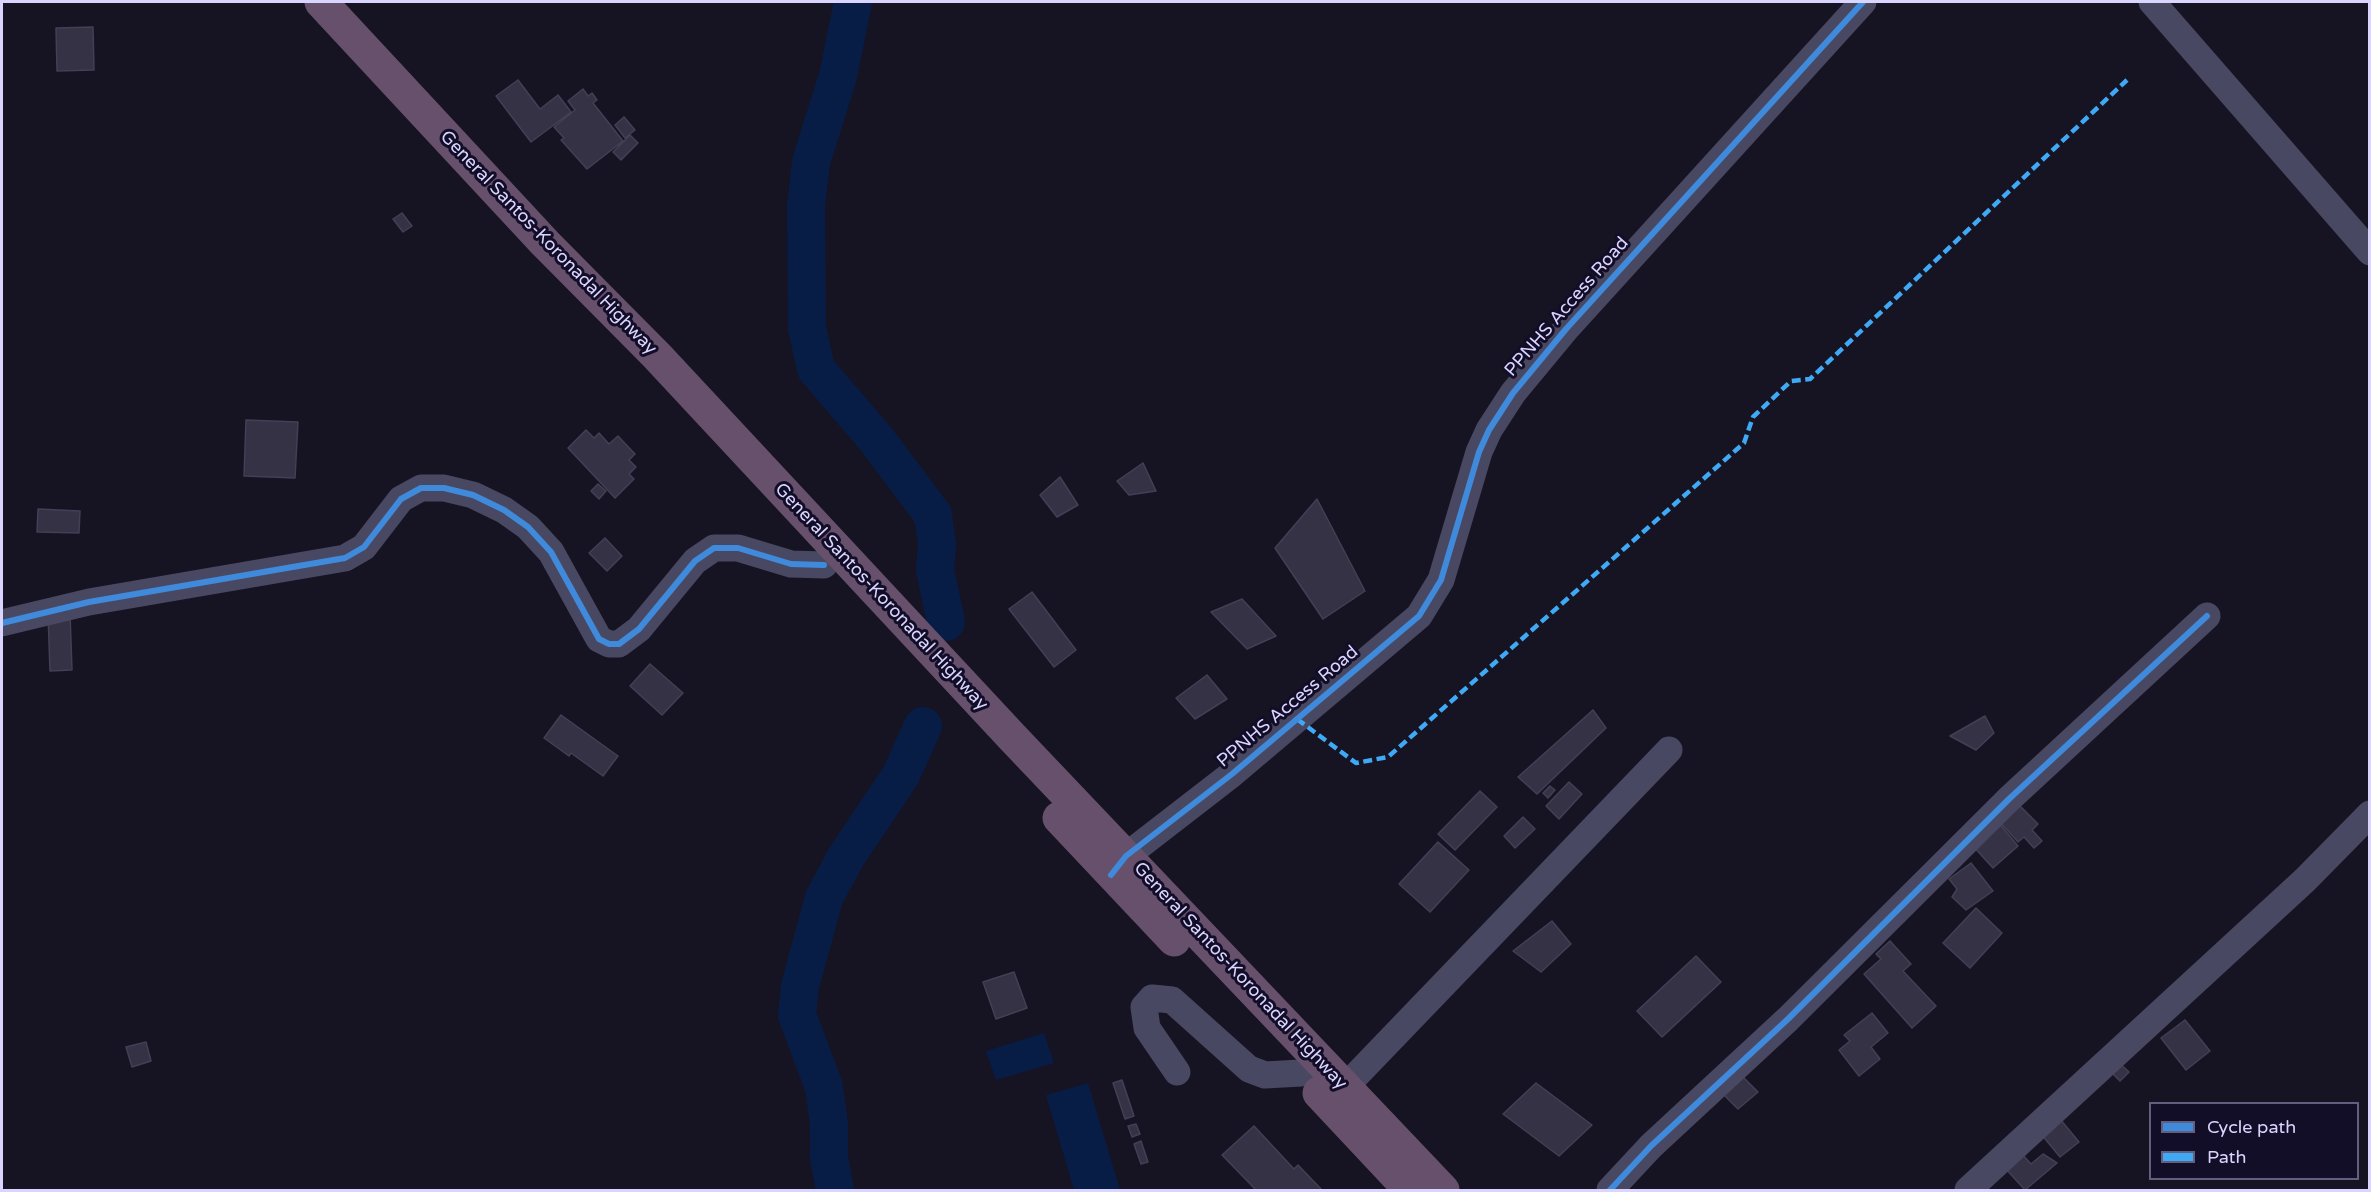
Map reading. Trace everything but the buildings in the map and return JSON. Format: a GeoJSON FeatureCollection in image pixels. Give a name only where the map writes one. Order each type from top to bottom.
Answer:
{"type":"FeatureCollection","features":[{"type":"Feature","properties":{"kind":"highway","name":"General Santos-Koronadal Highway"},"geometry":{"type":"LineString","coordinates":[[296,2],[824,565],[1119,866],[1345,1088],[1443,1191]]}},
{"type":"Feature","properties":{"kind":"highway","name":"General Santos-Koronadal Highway"},"geometry":{"type":"LineString","coordinates":[[321,2],[537,234],[657,356],[1119,866],[1301,1073],[1410,1191]]}},
{"type":"Feature","properties":{"kind":"street","name":"PPNHS Access Road"},"geometry":{"type":"LineString","coordinates":[[1119,866],[1419,616],[1441,580],[1479,452],[1489,430],[1513,393],[1566,329],[1863,2]]}},
{"type":"Feature","properties":{"kind":"street"},"geometry":{"type":"LineString","coordinates":[[2151,2],[2370,252]]}},
{"type":"Feature","properties":{"kind":"street"},"geometry":{"type":"LineString","coordinates":[[2,623],[89,602],[345,558],[364,547],[401,499],[421,488],[444,488],[473,495],[504,510],[528,527],[551,552],[599,639],[609,644],[619,644],[628,639],[695,561],[714,548],[738,548],[791,564],[824,565]]}},
{"type":"Feature","properties":{"kind":"street"},"geometry":{"type":"LineString","coordinates":[[1610,1191],[1651,1146],[1788,1018],[2009,800],[2208,616]]}},
{"type":"Feature","properties":{"kind":"street"},"geometry":{"type":"LineString","coordinates":[[1345,1088],[1669,750]]}},
{"type":"Feature","properties":{"kind":"street"},"geometry":{"type":"LineString","coordinates":[[1968,1191],[2288,896],[2370,814]]}},
{"type":"Feature","properties":{"kind":"street"},"geometry":{"type":"LineString","coordinates":[[1177,1072],[1154,1041],[1145,1023],[1145,1005],[1152,998],[1172,1000],[1248,1069],[1265,1075],[1301,1073]]}},
{"type":"Feature","properties":{"kind":"water"},"geometry":{"type":"Polygon","coordinates":[[[1044,1033],[1054,1063],[996,1080],[986,1051],[1044,1033]]]}},
{"type":"Feature","properties":{"kind":"water"},"geometry":{"type":"Polygon","coordinates":[[[1088,1083],[1120,1190],[1074,1190],[1046,1095],[1088,1083]]]}},
{"type":"Feature","properties":{"kind":"waterway"},"geometry":{"type":"LineString","coordinates":[[853,2],[838,76],[811,162],[806,206],[807,328],[816,369],[876,439],[933,515],[937,544],[935,570],[946,622]]}},
{"type":"Feature","properties":{"kind":"waterway"},"geometry":{"type":"LineString","coordinates":[[835,1190],[829,1158],[829,1124],[824,1087],[797,1015],[800,986],[824,898],[846,857],[901,775],[923,726]]}},
{"type":"Feature","properties":{"kind":"marked path"},"geometry":{"type":"LineString","coordinates":[[1297,719],[1356,763],[1388,757],[1744,443],[1753,417],[1791,381],[1810,379],[2127,80]]}},
{"type":"Feature","properties":{"kind":"cycle path"},"geometry":{"type":"LineString","coordinates":[[1111,875],[1126,856],[1232,774],[1419,616],[1441,580],[1479,452],[1489,430],[1513,393],[1566,329],[1863,2]]}},
{"type":"Feature","properties":{"kind":"cycle path"},"geometry":{"type":"LineString","coordinates":[[2,623],[89,602],[345,558],[364,547],[401,499],[421,488],[444,488],[473,495],[504,510],[528,527],[551,552],[599,639],[609,644],[619,644],[639,629],[695,561],[714,548],[738,548],[791,564],[824,565]]}},
{"type":"Feature","properties":{"kind":"cycle path"},"geometry":{"type":"LineString","coordinates":[[1610,1190],[1651,1146],[1788,1019],[2009,799],[2207,616]]}}]}
